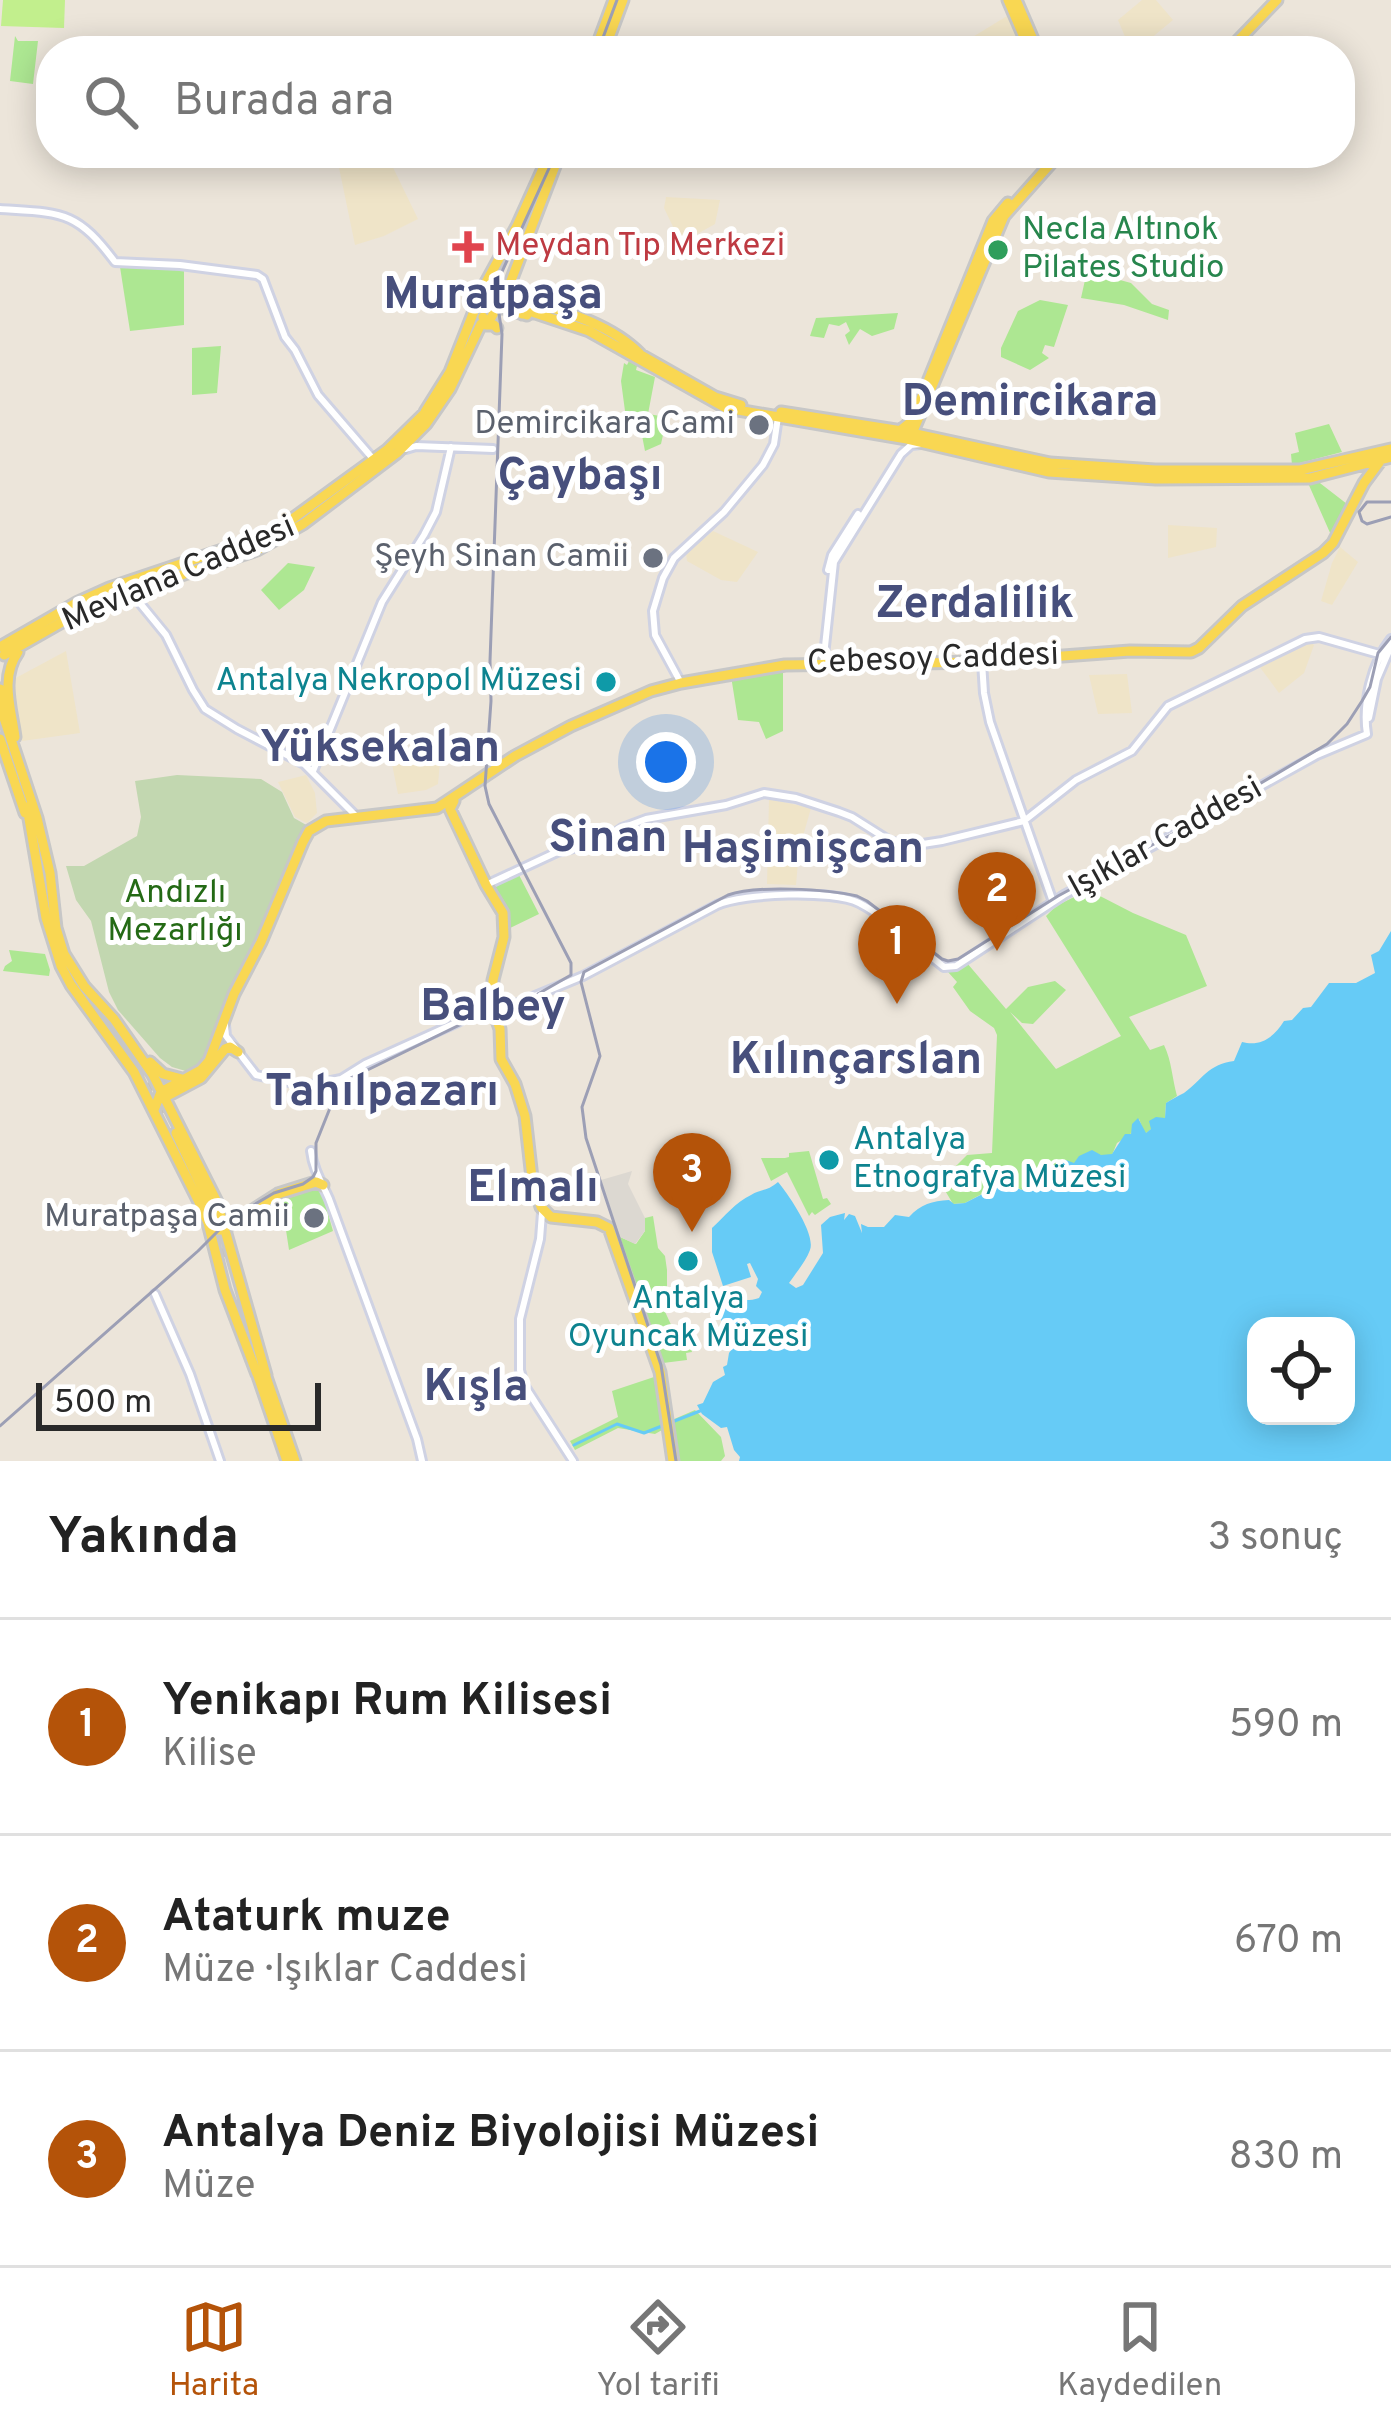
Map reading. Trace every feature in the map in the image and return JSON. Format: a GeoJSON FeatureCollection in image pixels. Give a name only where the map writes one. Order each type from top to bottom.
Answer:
{"type":"FeatureCollection","features":[{"type":"Feature","properties":{"kind":"main road"},"geometry":{"type":"LineString","coordinates":[[606,36],[619,0]]}},
{"type":"Feature","properties":{"kind":"main road"},"geometry":{"type":"LineString","coordinates":[[1012,0],[1028,36]]}},
{"type":"Feature","properties":{"kind":"main road"},"geometry":{"type":"LineString","coordinates":[[1246,36],[1281,0]]}},
{"type":"Feature","properties":{"kind":"main road"},"geometry":{"type":"LineString","coordinates":[[424,421],[453,394],[484,322],[484,286],[543,168]]}},
{"type":"Feature","properties":{"kind":"main road"},"geometry":{"type":"LineString","coordinates":[[484,322],[501,308],[554,168]]}},
{"type":"Feature","properties":{"kind":"main road"},"geometry":{"type":"LineString","coordinates":[[639,357],[726,408],[894,433],[907,428],[1000,215],[1043,168]]}},
{"type":"Feature","properties":{"kind":"main road"},"geometry":{"type":"LineString","coordinates":[[907,440],[1000,215]]}},
{"type":"Feature","properties":{"kind":"main road"},"geometry":{"type":"LineString","coordinates":[[490,274],[497,288],[505,287],[513,273]]}},
{"type":"Feature","properties":{"kind":"main road"},"geometry":{"type":"LineString","coordinates":[[513,273],[526,308]]}},
{"type":"Feature","properties":{"kind":"main road"},"geometry":{"type":"LineString","coordinates":[[484,286],[487,300],[501,308],[526,308],[584,329],[727,402],[894,433],[907,440],[1050,464],[1155,470],[1300,470],[1385,455]]}},
{"type":"Feature","properties":{"kind":"main road","name":"Mevlana Caddesi"},"geometry":{"type":"LineString","coordinates":[[2,653],[80,605],[137,579],[273,533],[424,421]]}},
{"type":"Feature","properties":{"kind":"main road","name":"Mevlana Caddesi"},"geometry":{"type":"LineString","coordinates":[[110,593],[130,591],[274,542],[397,453],[424,421]]}},
{"type":"Feature","properties":{"kind":"main road"},"geometry":{"type":"LineString","coordinates":[[907,440],[1049,472],[1156,479],[1310,478],[1385,455]]}},
{"type":"Feature","properties":{"kind":"main road","name":"Cebesoy Caddesi"},"geometry":{"type":"LineString","coordinates":[[437,808],[515,756],[571,726],[681,683],[785,665],[982,662],[1195,650],[1242,606],[1333,543],[1364,483],[1385,455]]}},
{"type":"Feature","properties":{"kind":"main road"},"geometry":{"type":"LineString","coordinates":[[1364,465],[1364,483]]}},
{"type":"Feature","properties":{"kind":"main road"},"geometry":{"type":"LineString","coordinates":[[1349,468],[1358,471],[1364,483]]}},
{"type":"Feature","properties":{"kind":"main road","name":"Mevlana Caddesi"},"geometry":{"type":"LineString","coordinates":[[2,653],[137,579]]}},
{"type":"Feature","properties":{"kind":"main road"},"geometry":{"type":"LineString","coordinates":[[15,736],[9,665],[18,652],[110,593]]}},
{"type":"Feature","properties":{"kind":"main road"},"geometry":{"type":"LineString","coordinates":[[2,653],[18,652]]}},
{"type":"Feature","properties":{"kind":"main road"},"geometry":{"type":"LineString","coordinates":[[0,689],[34,798],[46,917],[61,965],[70,986],[157,1096]]}},
{"type":"Feature","properties":{"kind":"main road"},"geometry":{"type":"LineString","coordinates":[[0,706],[67,959],[157,1096],[216,1221]]}},
{"type":"Feature","properties":{"kind":"main road"},"geometry":{"type":"LineString","coordinates":[[0,724],[33,819]]}},
{"type":"Feature","properties":{"kind":"main road"},"geometry":{"type":"LineString","coordinates":[[0,739],[33,819]]}},
{"type":"Feature","properties":{"kind":"main road"},"geometry":{"type":"LineString","coordinates":[[450,808],[457,796]]}},
{"type":"Feature","properties":{"kind":"main road"},"geometry":{"type":"LineString","coordinates":[[157,1096],[209,1061],[309,831],[346,814],[364,817],[450,808]]}},
{"type":"Feature","properties":{"kind":"main road"},"geometry":{"type":"LineString","coordinates":[[450,808],[503,917],[493,1009],[502,1059],[525,1116],[541,1207],[547,1221],[597,1222],[609,1228],[658,1364],[673,1460],[661,1461]]}},
{"type":"Feature","properties":{"kind":"main road"},"geometry":{"type":"LineString","coordinates":[[84,986],[163,1074],[187,1079]]}},
{"type":"Feature","properties":{"kind":"main road"},"geometry":{"type":"LineString","coordinates":[[157,1096],[201,1078],[230,1047],[238,1052]]}},
{"type":"Feature","properties":{"kind":"main road"},"geometry":{"type":"LineString","coordinates":[[136,1048],[216,1221],[246,1350],[261,1374],[288,1460]]}},
{"type":"Feature","properties":{"kind":"main road"},"geometry":{"type":"LineString","coordinates":[[216,1221],[278,1194],[316,1182],[323,1186]]}},
{"type":"Feature","properties":{"kind":"street"},"geometry":{"type":"LineString","coordinates":[[0,209],[76,220],[115,262],[210,267],[263,279],[285,337],[318,395],[374,460]]}},
{"type":"Feature","properties":{"kind":"street"},"geometry":{"type":"LineString","coordinates":[[681,683],[655,634],[653,611],[663,578],[674,558],[724,512],[763,465],[774,444],[778,418]]}},
{"type":"Feature","properties":{"kind":"street"},"geometry":{"type":"LineString","coordinates":[[424,421],[422,435],[429,447]]}},
{"type":"Feature","properties":{"kind":"street"},"geometry":{"type":"LineString","coordinates":[[820,665],[832,561],[907,440]]}},
{"type":"Feature","properties":{"kind":"street"},"geometry":{"type":"LineString","coordinates":[[832,561],[901,454],[926,443]]}},
{"type":"Feature","properties":{"kind":"street"},"geometry":{"type":"LineString","coordinates":[[397,453],[409,447],[493,449]]}},
{"type":"Feature","properties":{"kind":"street"},"geometry":{"type":"LineString","coordinates":[[313,771],[382,602],[436,512],[451,447]]}},
{"type":"Feature","properties":{"kind":"street"},"geometry":{"type":"LineString","coordinates":[[130,591],[166,635],[206,709],[313,771],[346,814]]}},
{"type":"Feature","properties":{"kind":"street"},"geometry":{"type":"LineString","coordinates":[[486,885],[557,852],[604,842],[622,828],[646,819],[767,793],[839,812],[890,842],[910,845],[1024,821],[1076,780],[1132,751],[1168,706],[1259,661],[1313,636],[1383,655],[1391,643]]}},
{"type":"Feature","properties":{"kind":"street","name":"Işıklar Caddesi"},"geometry":{"type":"LineString","coordinates":[[500,1029],[504,1009],[739,898],[765,895],[855,901],[944,967],[956,966],[1095,878],[1317,755],[1367,734],[1383,655]]}},
{"type":"Feature","properties":{"kind":"street"},"geometry":{"type":"LineString","coordinates":[[982,662],[990,722],[1053,902]]}},
{"type":"Feature","properties":{"kind":"street"},"geometry":{"type":"LineString","coordinates":[[1034,915],[1044,913],[1064,896]]}},
{"type":"Feature","properties":{"kind":"street"},"geometry":{"type":"LineString","coordinates":[[224,1020],[226,1036],[256,1075],[307,1086],[341,1079],[458,1022],[494,999]]}},
{"type":"Feature","properties":{"kind":"street"},"geometry":{"type":"LineString","coordinates":[[310,1151],[422,1461]]}},
{"type":"Feature","properties":{"kind":"street"},"geometry":{"type":"LineString","coordinates":[[547,1221],[520,1319],[520,1370],[524,1385],[573,1461]]}},
{"type":"Feature","properties":{"kind":"street"},"geometry":{"type":"LineString","coordinates":[[154,1294],[190,1374],[220,1461]]}},
{"type":"Feature","properties":{"kind":"shaded area"},"geometry":{"type":"Polygon","coordinates":[[[1142,0],[1156,0],[1173,20],[1154,36],[1125,36],[1118,20],[1142,0]]]}},
{"type":"Feature","properties":{"kind":"shaded area"},"geometry":{"type":"Polygon","coordinates":[[[1007,16],[1016,36],[974,36],[1007,16]]]}},
{"type":"Feature","properties":{"kind":"shaded area"},"geometry":{"type":"Polygon","coordinates":[[[339,168],[393,168],[418,219],[355,245],[339,168]]]}},
{"type":"Feature","properties":{"kind":"shaded area"},"geometry":{"type":"Polygon","coordinates":[[[666,197],[720,200],[715,224],[681,243],[664,208],[666,197]]]}},
{"type":"Feature","properties":{"kind":"shaded area"},"geometry":{"type":"Polygon","coordinates":[[[1168,525],[1217,528],[1216,547],[1168,558],[1168,525]]]}},
{"type":"Feature","properties":{"kind":"shaded area"},"geometry":{"type":"Polygon","coordinates":[[[713,531],[758,552],[737,582],[721,580],[687,561],[686,553],[713,531]]]}},
{"type":"Feature","properties":{"kind":"shaded area"},"geometry":{"type":"Polygon","coordinates":[[[1340,547],[1358,562],[1332,605],[1321,601],[1340,547]]]}},
{"type":"Feature","properties":{"kind":"shaded area"},"geometry":{"type":"Polygon","coordinates":[[[1311,642],[1304,673],[1279,693],[1259,666],[1311,642]]]}},
{"type":"Feature","properties":{"kind":"shaded area"},"geometry":{"type":"Polygon","coordinates":[[[66,651],[80,733],[22,741],[12,680],[66,651]]]}},
{"type":"Feature","properties":{"kind":"shaded area"},"geometry":{"type":"Polygon","coordinates":[[[1127,674],[1132,713],[1098,714],[1089,675],[1127,674]]]}},
{"type":"Feature","properties":{"kind":"shaded area"},"geometry":{"type":"Polygon","coordinates":[[[400,751],[441,751],[438,784],[398,794],[392,764],[400,763],[400,751]]]}},
{"type":"Feature","properties":{"kind":"shaded area"},"geometry":{"type":"Polygon","coordinates":[[[306,775],[315,793],[317,813],[307,823],[295,817],[278,782],[306,775]]]}},
{"type":"Feature","properties":{"kind":"shaded area"},"geometry":{"type":"Polygon","coordinates":[[[769,799],[811,808],[799,850],[796,885],[767,884],[769,799]]]}},
{"type":"Feature","properties":{"kind":"shaded area"},"geometry":{"type":"Polygon","coordinates":[[[632,1171],[628,1184],[645,1218],[645,1231],[635,1244],[620,1237],[601,1180],[632,1171]]]}},
{"type":"Feature","properties":{"kind":"green space"},"geometry":{"type":"Polygon","coordinates":[[[3,0],[65,0],[64,28],[1,26],[3,0]]]}},
{"type":"Feature","properties":{"kind":"green space"},"geometry":{"type":"Polygon","coordinates":[[[15,36],[18,41],[36,41],[33,84],[10,81],[15,36]]]}},
{"type":"Feature","properties":{"kind":"green space"},"geometry":{"type":"Polygon","coordinates":[[[120,267],[184,270],[184,325],[130,331],[120,267]]]}},
{"type":"Feature","properties":{"kind":"green space"},"geometry":{"type":"Polygon","coordinates":[[[1087,271],[1131,283],[1152,304],[1169,310],[1168,320],[1124,305],[1081,298],[1087,271]]]}},
{"type":"Feature","properties":{"kind":"green space"},"geometry":{"type":"Polygon","coordinates":[[[1040,300],[1068,305],[1054,347],[1045,345],[1042,353],[1049,358],[1030,370],[1001,357],[1001,348],[1018,311],[1040,300]]]}},
{"type":"Feature","properties":{"kind":"green space"},"geometry":{"type":"Polygon","coordinates":[[[898,313],[894,329],[872,336],[860,329],[849,345],[846,322],[829,324],[824,338],[810,336],[816,318],[898,313]]]}},
{"type":"Feature","properties":{"kind":"green space"},"geometry":{"type":"Polygon","coordinates":[[[221,346],[217,393],[192,395],[192,348],[221,346]]]}},
{"type":"Feature","properties":{"kind":"green space"},"geometry":{"type":"Polygon","coordinates":[[[629,361],[636,370],[655,377],[648,414],[667,417],[661,444],[645,451],[639,420],[625,411],[621,381],[624,363],[629,361]]]}},
{"type":"Feature","properties":{"kind":"green space"},"geometry":{"type":"Polygon","coordinates":[[[1329,424],[1342,452],[1292,465],[1291,454],[1299,452],[1295,433],[1329,424]]]}},
{"type":"Feature","properties":{"kind":"green space"},"geometry":{"type":"Polygon","coordinates":[[[1316,480],[1347,504],[1331,535],[1308,483],[1316,480]]]}},
{"type":"Feature","properties":{"kind":"green space"},"geometry":{"type":"Polygon","coordinates":[[[288,563],[315,567],[304,590],[279,610],[261,590],[288,563]]]}},
{"type":"Feature","properties":{"kind":"green space"},"geometry":{"type":"Polygon","coordinates":[[[783,668],[783,731],[766,739],[759,722],[738,720],[731,676],[783,668]]]}},
{"type":"Feature","properties":{"kind":"green space","name":"Andızlı Mezarlığı"},"geometry":{"type":"Polygon","coordinates":[[[177,775],[261,779],[282,792],[294,818],[308,826],[207,1055],[189,1072],[160,1058],[118,1010],[91,921],[76,900],[66,866],[84,866],[137,836],[141,817],[135,781],[177,775]]]}},
{"type":"Feature","properties":{"kind":"green space"},"geometry":{"type":"Polygon","coordinates":[[[518,873],[539,914],[508,929],[506,914],[491,886],[518,873]]]}},
{"type":"Feature","properties":{"kind":"green space"},"geometry":{"type":"Polygon","coordinates":[[[1078,895],[1100,896],[1186,935],[1207,986],[1129,1017],[1150,1050],[1164,1045],[1177,1096],[1166,1103],[1165,1118],[1145,1134],[1139,1119],[1112,1155],[1062,1167],[1022,1190],[1006,1181],[965,1203],[953,1204],[940,1182],[967,1155],[992,1153],[997,1035],[970,1011],[948,972],[967,963],[1006,1009],[1028,987],[1055,981],[1066,990],[1033,1024],[1022,1023],[1010,1012],[1056,1069],[1121,1036],[1046,916],[1078,895]]]}},
{"type":"Feature","properties":{"kind":"green space"},"geometry":{"type":"Polygon","coordinates":[[[9,950],[45,954],[49,976],[3,971],[12,961],[9,950]]]}},
{"type":"Feature","properties":{"kind":"green space"},"geometry":{"type":"Polygon","coordinates":[[[809,1151],[823,1199],[831,1204],[809,1216],[787,1172],[771,1181],[761,1158],[809,1151]]]}},
{"type":"Feature","properties":{"kind":"green space"},"geometry":{"type":"Polygon","coordinates":[[[321,1189],[333,1231],[289,1250],[281,1197],[321,1189]]]}},
{"type":"Feature","properties":{"kind":"green space"},"geometry":{"type":"Polygon","coordinates":[[[653,1216],[667,1270],[664,1298],[655,1292],[639,1296],[620,1237],[636,1244],[645,1231],[645,1218],[653,1216]]]}},
{"type":"Feature","properties":{"kind":"green space"},"geometry":{"type":"Polygon","coordinates":[[[652,1299],[661,1303],[679,1342],[691,1347],[687,1360],[663,1363],[640,1303],[652,1299]]]}},
{"type":"Feature","properties":{"kind":"green space"},"geometry":{"type":"Polygon","coordinates":[[[657,1376],[662,1430],[655,1434],[618,1428],[575,1450],[570,1441],[618,1417],[612,1391],[657,1376]]]}},
{"type":"Feature","properties":{"kind":"green space"},"geometry":{"type":"Polygon","coordinates":[[[695,1410],[721,1437],[725,1456],[721,1461],[680,1461],[672,1420],[695,1410]]]}},
{"type":"Feature","properties":{"kind":"water"},"geometry":{"type":"Polygon","coordinates":[[[1391,931],[1391,1461],[739,1461],[727,1427],[721,1428],[702,1414],[697,1405],[703,1403],[713,1382],[725,1375],[723,1367],[736,1335],[728,1321],[722,1322],[716,1305],[759,1298],[762,1292],[750,1263],[751,1277],[723,1286],[712,1252],[712,1228],[740,1202],[778,1182],[794,1205],[811,1243],[789,1283],[796,1288],[803,1285],[823,1253],[821,1225],[830,1217],[855,1216],[862,1233],[861,1224],[884,1227],[895,1215],[909,1217],[937,1201],[965,1203],[1004,1183],[1022,1190],[1049,1171],[1060,1172],[1062,1162],[1074,1163],[1092,1150],[1112,1154],[1125,1134],[1131,1134],[1138,1118],[1146,1133],[1151,1129],[1149,1121],[1165,1118],[1166,1103],[1212,1069],[1234,1061],[1242,1042],[1266,1039],[1284,1021],[1311,1007],[1329,983],[1356,983],[1375,973],[1371,955],[1391,931]]]}},
{"type":"Feature","properties":{"kind":"waterway"},"geometry":{"type":"LineString","coordinates":[[574,1445],[617,1424],[644,1433],[700,1411]]}},
{"type":"Feature","properties":{"kind":"tunnel"},"geometry":{"type":"LineString","coordinates":[[478,321],[497,303],[524,305]]}},
{"type":"Feature","properties":{"kind":"tunnel"},"geometry":{"type":"LineString","coordinates":[[147,1083],[161,1114]]}},
{"type":"Feature","properties":{"kind":"tunnel"},"geometry":{"type":"LineString","coordinates":[[212,1209],[226,1261]]}},
{"type":"Feature","properties":{"kind":"tram line"},"geometry":{"type":"LineString","coordinates":[[604,36],[617,0]]}},
{"type":"Feature","properties":{"kind":"tram line"},"geometry":{"type":"LineString","coordinates":[[0,1426],[230,1219],[313,1177],[316,1143],[345,1081],[571,975],[571,963],[489,804],[485,786],[502,334],[495,287],[549,168]]}},
{"type":"Feature","properties":{"kind":"tram line"},"geometry":{"type":"LineString","coordinates":[[1391,502],[1367,502],[1359,512],[1367,524],[1391,517]]}},
{"type":"Feature","properties":{"kind":"tram line"},"geometry":{"type":"LineString","coordinates":[[676,1461],[661,1365],[586,1138],[582,1107],[600,1056],[581,982],[584,972],[728,895],[773,889],[857,896],[942,959],[958,959],[1058,896],[1327,744],[1362,701],[1378,653],[1391,637]]}},
{"type":"Feature","properties":{"kind":"place","name":"Meydan Tıp Merkezi"},"geometry":{"type":"Point","coordinates":[468,247]}},
{"type":"Feature","properties":{"kind":"place","name":"Necla Altınok Pilates Studio"},"geometry":{"type":"Point","coordinates":[998,250]}},
{"type":"Feature","properties":{"kind":"place","name":"Demircikara Cami"},"geometry":{"type":"Point","coordinates":[759,425]}},
{"type":"Feature","properties":{"kind":"place","name":"Şeyh Sinan Camii"},"geometry":{"type":"Point","coordinates":[653,558]}},
{"type":"Feature","properties":{"kind":"place","name":"Antalya Nekropol Müzesi"},"geometry":{"type":"Point","coordinates":[606,682]}},
{"type":"Feature","properties":{"kind":"place","name":"Ataturk muze"},"geometry":{"type":"Point","coordinates":[997,951]}},
{"type":"Feature","properties":{"kind":"place","name":"Yenikapı Rum Kilisesi"},"geometry":{"type":"Point","coordinates":[897,1004]}},
{"type":"Feature","properties":{"kind":"place","name":"Antalya Etnografya Müzesi"},"geometry":{"type":"Point","coordinates":[829,1160]}},
{"type":"Feature","properties":{"kind":"place","name":"Muratpaşa Camii"},"geometry":{"type":"Point","coordinates":[314,1218]}},
{"type":"Feature","properties":{"kind":"place","name":"Antalya Deniz Biyolojisi Müzesi"},"geometry":{"type":"Point","coordinates":[692,1232]}},
{"type":"Feature","properties":{"kind":"place","name":"Antalya Oyuncak Müzesi"},"geometry":{"type":"Point","coordinates":[688,1261]}},
{"type":"Feature","properties":{"kind":"district","name":"Muratpaşa"},"geometry":{"type":"Point","coordinates":[493,296]}},
{"type":"Feature","properties":{"kind":"district","name":"Demircikara"},"geometry":{"type":"Point","coordinates":[1030,403]}},
{"type":"Feature","properties":{"kind":"district","name":"Çaybaşı"},"geometry":{"type":"Point","coordinates":[580,477]}},
{"type":"Feature","properties":{"kind":"district","name":"Zerdalilik"},"geometry":{"type":"Point","coordinates":[975,605]}},
{"type":"Feature","properties":{"kind":"district","name":"Yüksekalan"},"geometry":{"type":"Point","coordinates":[380,749]}},
{"type":"Feature","properties":{"kind":"district","name":"Sinan"},"geometry":{"type":"Point","coordinates":[608,839]}},
{"type":"Feature","properties":{"kind":"district","name":"Haşimişcan"},"geometry":{"type":"Point","coordinates":[803,850]}},
{"type":"Feature","properties":{"kind":"district","name":"Balbey"},"geometry":{"type":"Point","coordinates":[493,1008]}},
{"type":"Feature","properties":{"kind":"district","name":"Kılınçarslan"},"geometry":{"type":"Point","coordinates":[856,1061]}},
{"type":"Feature","properties":{"kind":"district","name":"Tahılpazarı"},"geometry":{"type":"Point","coordinates":[382,1093]}},
{"type":"Feature","properties":{"kind":"district","name":"Elmalı"},"geometry":{"type":"Point","coordinates":[533,1189]}},
{"type":"Feature","properties":{"kind":"district","name":"Kışla"},"geometry":{"type":"Point","coordinates":[476,1388]}}]}
